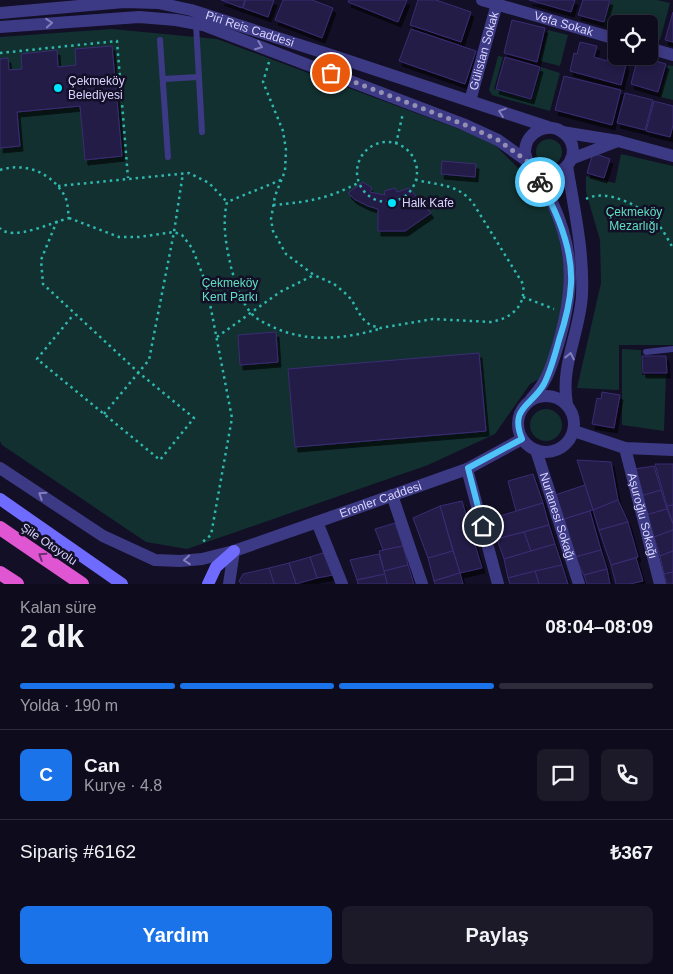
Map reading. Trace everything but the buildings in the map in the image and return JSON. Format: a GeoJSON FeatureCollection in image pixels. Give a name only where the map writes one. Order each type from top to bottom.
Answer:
{"type":"FeatureCollection","features":[{"type":"Feature","properties":{"kind":"highway","name":"Şile Otoyolu"},"geometry":{"type":"LineString","coordinates":[[0,528],[82,584]]}},
{"type":"Feature","properties":{"kind":"highway"},"geometry":{"type":"LineString","coordinates":[[0,573],[17,584]]}},
{"type":"Feature","properties":{"kind":"main road"},"geometry":{"type":"LineString","coordinates":[[0,499],[122,584]]}},
{"type":"Feature","properties":{"kind":"main road"},"geometry":{"type":"LineString","coordinates":[[208,584],[216,567],[234,551]]}},
{"type":"Feature","properties":{"kind":"street"},"geometry":{"type":"LineString","coordinates":[[19,12],[31,0]]}},
{"type":"Feature","properties":{"kind":"street","name":"Vefa Sokak"},"geometry":{"type":"LineString","coordinates":[[482,0],[498,3],[608,37]]}},
{"type":"Feature","properties":{"kind":"street","name":"Piri Reis Caddesi"},"geometry":{"type":"LineString","coordinates":[[0,13],[124,1],[158,2],[190,10],[548,127]]}},
{"type":"Feature","properties":{"kind":"street","name":"Gülistan Sokak"},"geometry":{"type":"LineString","coordinates":[[470,101],[498,3]]}},
{"type":"Feature","properties":{"kind":"street"},"geometry":{"type":"LineString","coordinates":[[0,27],[140,17],[196,24],[463,124],[498,140],[538,172],[546,174],[554,174],[569,162],[618,141]]}},
{"type":"Feature","properties":{"kind":"street"},"geometry":{"type":"LineString","coordinates":[[658,51],[673,55]]}},
{"type":"Feature","properties":{"kind":"street"},"geometry":{"type":"LineString","coordinates":[[532,399],[550,395],[559,398],[567,404],[575,421],[574,431],[570,440],[563,447],[545,452],[536,450],[522,439],[518,430],[520,412],[543,385],[551,368],[567,314],[571,283],[568,249],[560,223],[554,208],[529,164],[526,145],[529,138],[540,129],[548,127],[562,132],[618,141],[673,156]]}},
{"type":"Feature","properties":{"kind":"street"},"geometry":{"type":"LineString","coordinates":[[562,132],[568,137],[571,144],[572,151],[569,162],[582,266],[582,297],[566,374],[565,392],[567,404]]}},
{"type":"Feature","properties":{"kind":"street"},"geometry":{"type":"LineString","coordinates":[[574,431],[625,448],[673,450]]}},
{"type":"Feature","properties":{"kind":"street","name":"Erenler Caddesi"},"geometry":{"type":"LineString","coordinates":[[0,468],[103,536],[155,560],[180,561],[202,559],[234,551],[317,522],[468,468],[522,439]]}},
{"type":"Feature","properties":{"kind":"street","name":"Aşuroğlu Sokağı"},"geometry":{"type":"LineString","coordinates":[[625,448],[660,584]]}},
{"type":"Feature","properties":{"kind":"street","name":"Nurtanesi Sokağı"},"geometry":{"type":"LineString","coordinates":[[536,450],[579,584]]}},
{"type":"Feature","properties":{"kind":"street"},"geometry":{"type":"LineString","coordinates":[[468,468],[498,584]]}},
{"type":"Feature","properties":{"kind":"street"},"geometry":{"type":"LineString","coordinates":[[392,495],[422,584]]}},
{"type":"Feature","properties":{"kind":"street"},"geometry":{"type":"LineString","coordinates":[[317,522],[342,584]]}},
{"type":"Feature","properties":{"kind":"street"},"geometry":{"type":"LineString","coordinates":[[228,584],[234,551]]}},
{"type":"Feature","properties":{"kind":"lane"},"geometry":{"type":"LineString","coordinates":[[196,24],[202,132]]}},
{"type":"Feature","properties":{"kind":"lane"},"geometry":{"type":"LineString","coordinates":[[160,40],[168,157]]}},
{"type":"Feature","properties":{"kind":"lane"},"geometry":{"type":"LineString","coordinates":[[163,79],[198,77]]}},
{"type":"Feature","properties":{"kind":"lane"},"geometry":{"type":"LineString","coordinates":[[646,352],[673,349]]}},
{"type":"Feature","properties":{"kind":"path"},"geometry":{"type":"LineString","coordinates":[[0,53],[116,41],[128,178]]}},
{"type":"Feature","properties":{"kind":"path"},"geometry":{"type":"LineString","coordinates":[[273,52],[263,82],[285,140],[286,160],[270,219],[273,231],[278,243],[286,254],[314,275],[334,284],[351,299],[362,318],[370,325],[380,328]]}},
{"type":"Feature","properties":{"kind":"path"},"geometry":{"type":"LineString","coordinates":[[396,144],[405,102]]}},
{"type":"Feature","properties":{"kind":"path"},"geometry":{"type":"LineString","coordinates":[[380,143],[396,144],[403,147],[413,158],[417,173],[416,180],[413,188],[402,198],[387,202],[372,197],[366,192],[360,182],[359,164],[367,151],[380,143]]}},
{"type":"Feature","properties":{"kind":"path"},"geometry":{"type":"LineString","coordinates":[[0,170],[14,167],[39,171],[55,182],[66,198],[69,218]]}},
{"type":"Feature","properties":{"kind":"path"},"geometry":{"type":"LineString","coordinates":[[104,414],[149,360],[174,232],[183,173]]}},
{"type":"Feature","properties":{"kind":"path"},"geometry":{"type":"LineString","coordinates":[[58,186],[189,173],[209,183],[227,202]]}},
{"type":"Feature","properties":{"kind":"path"},"geometry":{"type":"LineString","coordinates":[[227,202],[282,180]]}},
{"type":"Feature","properties":{"kind":"path"},"geometry":{"type":"LineString","coordinates":[[227,202],[225,242],[233,274],[244,304],[258,319],[286,333],[308,338],[360,334],[380,328],[424,320],[492,322],[501,320],[519,308],[523,296],[523,284],[516,269],[466,194],[448,186],[416,180]]}},
{"type":"Feature","properties":{"kind":"path"},"geometry":{"type":"LineString","coordinates":[[273,205],[328,197],[360,182]]}},
{"type":"Feature","properties":{"kind":"path"},"geometry":{"type":"LineString","coordinates":[[582,201],[590,197],[609,196],[632,204],[656,222],[673,248]]}},
{"type":"Feature","properties":{"kind":"path"},"geometry":{"type":"LineString","coordinates":[[0,228],[2,231],[12,233],[30,230],[69,218],[119,237],[139,237],[174,232],[182,235],[192,248],[206,283],[232,418],[211,536],[200,544]]}},
{"type":"Feature","properties":{"kind":"path"},"geometry":{"type":"LineString","coordinates":[[57,221],[41,260],[43,284],[138,372],[194,418],[160,460],[38,360],[74,314]]}},
{"type":"Feature","properties":{"kind":"path"},"geometry":{"type":"LineString","coordinates":[[217,337],[280,292],[314,275]]}},
{"type":"Feature","properties":{"kind":"path"},"geometry":{"type":"LineString","coordinates":[[523,296],[567,314]]}},
{"type":"Feature","properties":{"kind":"green space"},"geometry":{"type":"Polygon","coordinates":[[[611,0],[657,0],[670,3],[660,40],[658,39],[658,15],[608,15],[608,27],[604,26],[611,0]]]}},
{"type":"Feature","properties":{"kind":"green space","name":"Çekmeköy Kent Parkı"},"geometry":{"type":"Polygon","coordinates":[[[112,29],[217,39],[491,141],[542,192],[557,226],[568,291],[543,377],[530,384],[495,434],[428,465],[187,549],[146,542],[2,445],[0,441],[0,37],[112,29]]]}},
{"type":"Feature","properties":{"kind":"green space"},"geometry":{"type":"Polygon","coordinates":[[[548,30],[568,35],[560,66],[540,61],[548,30]]]}},
{"type":"Feature","properties":{"kind":"green space"},"geometry":{"type":"Polygon","coordinates":[[[498,56],[503,57],[494,89],[532,100],[541,67],[560,73],[550,111],[492,95],[489,90],[498,56]]]}},
{"type":"Feature","properties":{"kind":"green space"},"geometry":{"type":"Polygon","coordinates":[[[668,65],[673,66],[673,100],[660,97],[668,65]]]}},
{"type":"Feature","properties":{"kind":"green space"},"geometry":{"type":"Polygon","coordinates":[[[549,139],[558,143],[562,152],[558,161],[549,165],[540,161],[536,152],[540,143],[549,139]]]}},
{"type":"Feature","properties":{"kind":"green space","name":"Çekmeköy Mezarlığı"},"geometry":{"type":"Polygon","coordinates":[[[621,154],[673,166],[673,345],[619,345],[619,390],[577,388],[601,283],[600,240],[586,192],[586,176],[615,183],[621,154]]]}},
{"type":"Feature","properties":{"kind":"green space"},"geometry":{"type":"Polygon","coordinates":[[[622,349],[641,350],[642,375],[666,375],[664,431],[622,425],[622,349]]]}},
{"type":"Feature","properties":{"kind":"green space"},"geometry":{"type":"Polygon","coordinates":[[[546,409],[552,410],[557,414],[561,419],[561,431],[557,436],[552,440],[546,441],[540,440],[535,436],[531,431],[530,425],[531,419],[535,414],[540,410],[546,409]]]}},
{"type":"Feature","properties":{"kind":"way so far"},"geometry":{"type":"LineString","coordinates":[[331,73],[463,124],[498,140],[527,161],[540,182]]}},
{"type":"Feature","properties":{"kind":"place","name":"Çekmeköy Belediyesi"},"geometry":{"type":"Point","coordinates":[58,88]}},
{"type":"Feature","properties":{"kind":"place","name":"Halk Kafe"},"geometry":{"type":"Point","coordinates":[392,203]}},
{"type":"Feature","properties":{"kind":"route"},"geometry":{"type":"LineString","coordinates":[[483,526],[468,468],[522,439],[518,430],[520,412],[543,385],[551,368],[567,314],[571,283],[568,249],[560,223],[540,182]]}}]}
